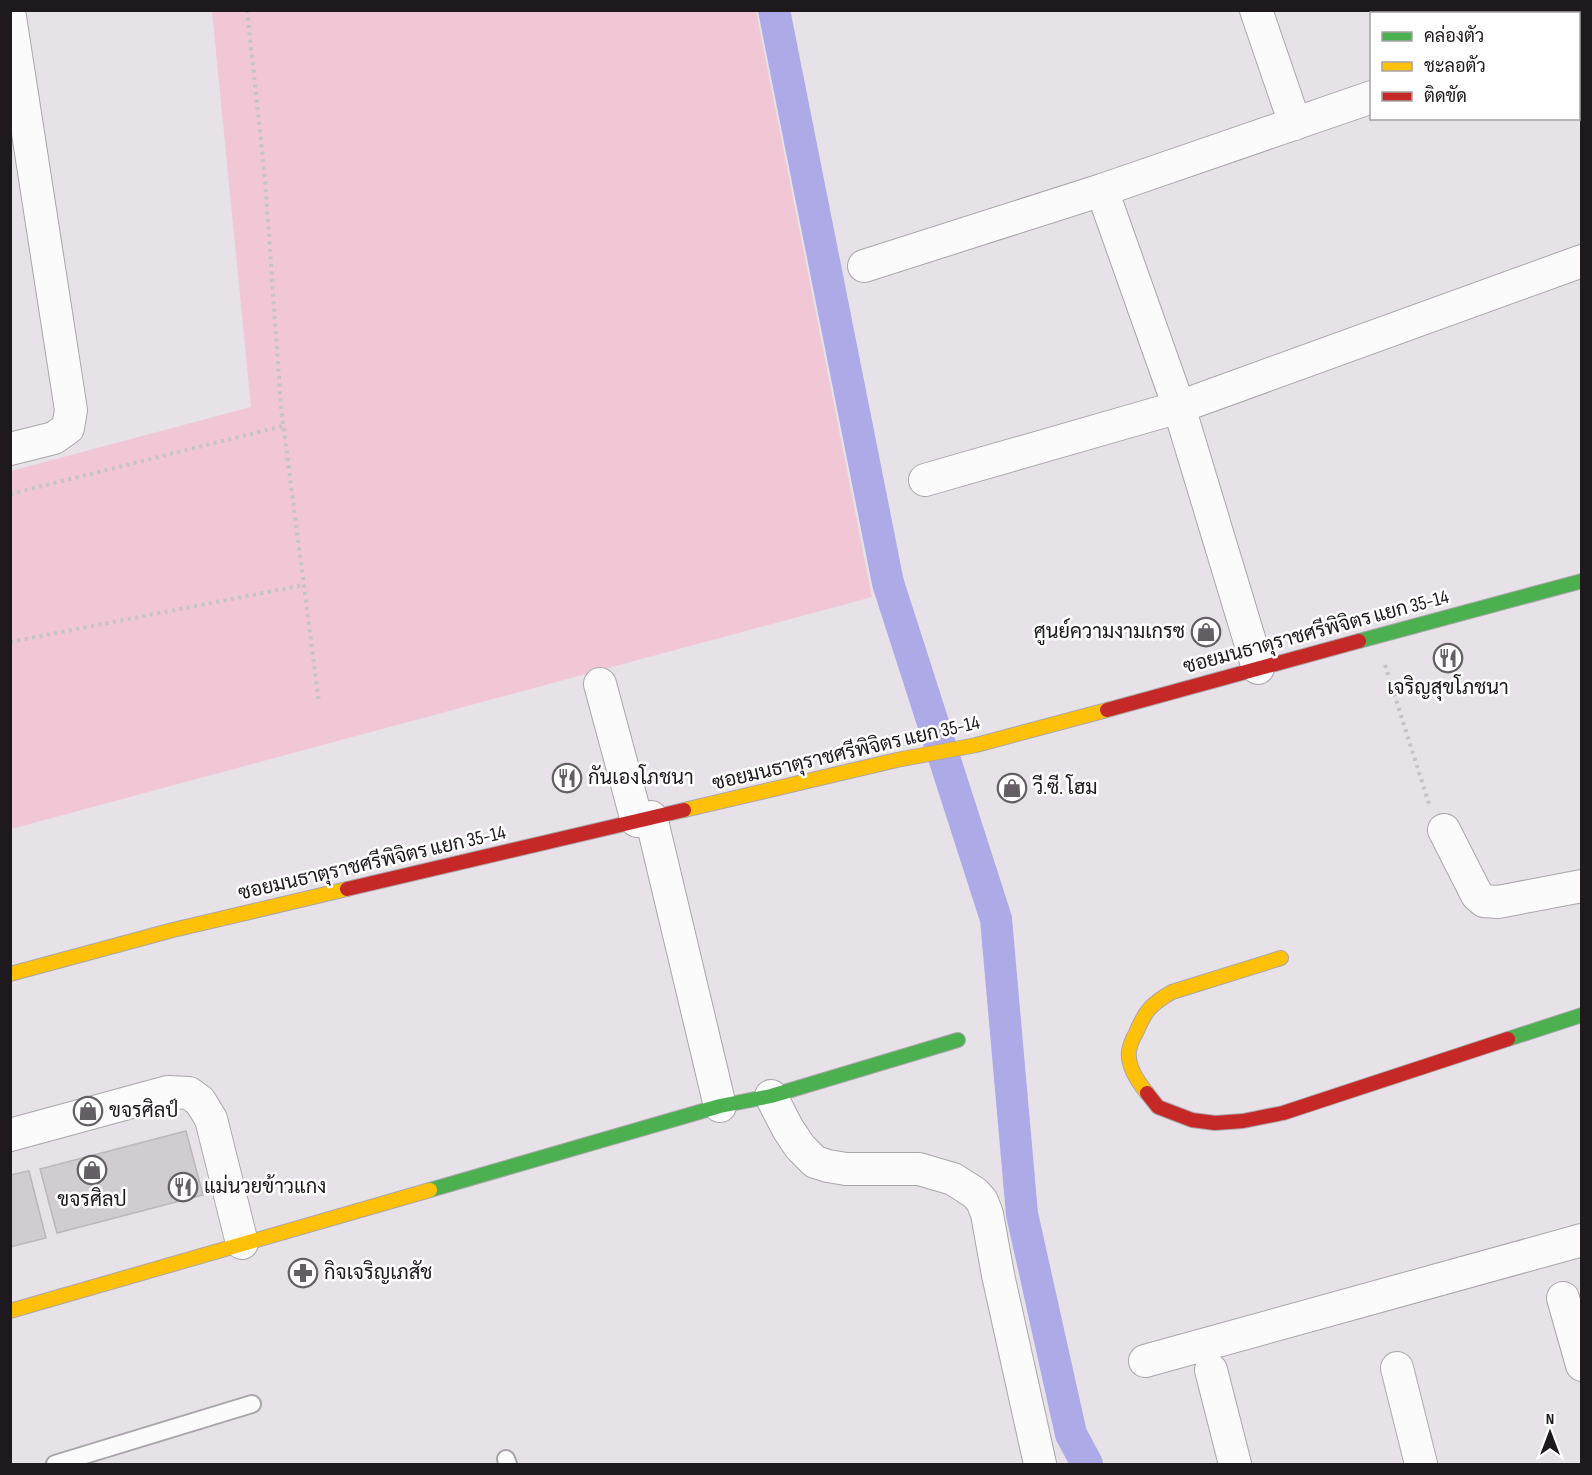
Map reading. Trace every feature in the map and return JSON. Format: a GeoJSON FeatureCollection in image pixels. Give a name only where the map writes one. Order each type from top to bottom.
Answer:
{"type":"FeatureCollection","features":[{"type":"Feature","properties":{"kind":"street"},"geometry":{"type":"LineString","coordinates":[[1256,10],[1295,124]]}},
{"type":"Feature","properties":{"kind":"street"},"geometry":{"type":"LineString","coordinates":[[10,17],[71,410],[68,428],[54,438],[10,449]]}},
{"type":"Feature","properties":{"kind":"street"},"geometry":{"type":"LineString","coordinates":[[864,266],[1102,190],[1370,97]]}},
{"type":"Feature","properties":{"kind":"street"},"geometry":{"type":"LineString","coordinates":[[1102,190],[1179,407],[1258,668]]}},
{"type":"Feature","properties":{"kind":"street"},"geometry":{"type":"LineString","coordinates":[[925,480],[1179,407],[1581,261]]}},
{"type":"Feature","properties":{"kind":"street","name":"ซอยมนธาตุราชศรีพิจิตร แยก 35-14"},"geometry":{"type":"LineString","coordinates":[[10,975],[173,930],[897,760],[976,745],[1581,581]]}},
{"type":"Feature","properties":{"kind":"street"},"geometry":{"type":"LineString","coordinates":[[600,684],[644,819],[720,1106]]}},
{"type":"Feature","properties":{"kind":"street"},"geometry":{"type":"LineString","coordinates":[[1437,819],[1477,895],[1484,901],[1498,902],[1581,886]]}},
{"type":"Feature","properties":{"kind":"street"},"geometry":{"type":"LineString","coordinates":[[1281,958],[1172,992],[1157,1001],[1144,1015],[1129,1051],[1130,1063],[1139,1083],[1158,1107],[1192,1120],[1215,1123],[1243,1121],[1283,1113],[1581,1015]]}},
{"type":"Feature","properties":{"kind":"street"},"geometry":{"type":"LineString","coordinates":[[10,1311],[720,1106],[771,1096],[958,1040]]}},
{"type":"Feature","properties":{"kind":"street"},"geometry":{"type":"LineString","coordinates":[[10,1135],[168,1092],[189,1093],[200,1101],[211,1119],[242,1243]]}},
{"type":"Feature","properties":{"kind":"street"},"geometry":{"type":"LineString","coordinates":[[771,1096],[794,1138],[815,1162],[846,1169],[919,1169],[953,1179],[975,1193],[982,1201],[987,1214],[998,1275],[1040,1464]]}},
{"type":"Feature","properties":{"kind":"street"},"geometry":{"type":"LineString","coordinates":[[1145,1361],[1581,1240]]}},
{"type":"Feature","properties":{"kind":"street"},"geometry":{"type":"LineString","coordinates":[[1563,1298],[1581,1365]]}},
{"type":"Feature","properties":{"kind":"street"},"geometry":{"type":"LineString","coordinates":[[1397,1368],[1421,1464]]}},
{"type":"Feature","properties":{"kind":"street"},"geometry":{"type":"LineString","coordinates":[[1211,1370],[1235,1464]]}},
{"type":"Feature","properties":{"kind":"lane"},"geometry":{"type":"LineString","coordinates":[[55,1464],[252,1404]]}},
{"type":"Feature","properties":{"kind":"path"},"geometry":{"type":"LineString","coordinates":[[247,10],[265,179],[284,426],[318,703]]}},
{"type":"Feature","properties":{"kind":"path"},"geometry":{"type":"LineString","coordinates":[[10,494],[284,426]]}},
{"type":"Feature","properties":{"kind":"path"},"geometry":{"type":"LineString","coordinates":[[10,642],[304,585]]}},
{"type":"Feature","properties":{"kind":"path"},"geometry":{"type":"LineString","coordinates":[[1376,636],[1437,819]]}},
{"type":"Feature","properties":{"kind":"shaded area"},"geometry":{"type":"Polygon","coordinates":[[[212,11],[756,11],[872,597],[11,829],[11,471],[251,407],[212,11]]]}},
{"type":"Feature","properties":{"kind":"building"},"geometry":{"type":"Polygon","coordinates":[[[186,1131],[203,1195],[57,1233],[40,1169],[186,1131]]]}},
{"type":"Feature","properties":{"kind":"building"},"geometry":{"type":"Polygon","coordinates":[[[29,1171],[46,1238],[10,1247],[10,1175],[29,1171]]]}},
{"type":"Feature","properties":{"kind":"waterway"},"geometry":{"type":"LineString","coordinates":[[774,10],[888,583],[996,919],[1022,1214],[1071,1434],[1087,1464]]}},
{"type":"Feature","properties":{"kind":"traffic: fast"},"geometry":{"type":"LineString","coordinates":[[1359,641],[1582,581]]}},
{"type":"Feature","properties":{"kind":"traffic: fast"},"geometry":{"type":"LineString","coordinates":[[1508,1039],[1582,1015]]}},
{"type":"Feature","properties":{"kind":"traffic: fast"},"geometry":{"type":"LineString","coordinates":[[430,1190],[720,1106],[771,1096],[958,1040]]}},
{"type":"Feature","properties":{"kind":"traffic: slow"},"geometry":{"type":"LineString","coordinates":[[684,810],[897,760],[976,745],[1107,710]]}},
{"type":"Feature","properties":{"kind":"traffic: slow"},"geometry":{"type":"LineString","coordinates":[[10,974],[173,930],[347,889]]}},
{"type":"Feature","properties":{"kind":"traffic: slow"},"geometry":{"type":"LineString","coordinates":[[1147,1093],[1131,1068],[1129,1051],[1142,1019],[1154,1004],[1172,992],[1281,958]]}},
{"type":"Feature","properties":{"kind":"traffic: slow"},"geometry":{"type":"LineString","coordinates":[[10,1311],[430,1190]]}},
{"type":"Feature","properties":{"kind":"traffic: jam"},"geometry":{"type":"LineString","coordinates":[[1107,710],[1359,641]]}},
{"type":"Feature","properties":{"kind":"traffic: jam"},"geometry":{"type":"LineString","coordinates":[[347,889],[684,810]]}},
{"type":"Feature","properties":{"kind":"traffic: jam"},"geometry":{"type":"LineString","coordinates":[[1147,1093],[1158,1107],[1192,1120],[1215,1123],[1243,1121],[1283,1113],[1508,1039]]}},
{"type":"Feature","properties":{"kind":"place","name":"ศูนย์ความงามเกรซ"},"geometry":{"type":"Point","coordinates":[1206,632]}},
{"type":"Feature","properties":{"kind":"place","name":"เจริญสุขโภชนา"},"geometry":{"type":"Point","coordinates":[1448,658]}},
{"type":"Feature","properties":{"kind":"place","name":"กันเองโภชนา"},"geometry":{"type":"Point","coordinates":[567,778]}},
{"type":"Feature","properties":{"kind":"place","name":"วี.ซี. โฮม"},"geometry":{"type":"Point","coordinates":[1012,788]}},
{"type":"Feature","properties":{"kind":"place","name":"ขจรศิลป์"},"geometry":{"type":"Point","coordinates":[88,1111]}},
{"type":"Feature","properties":{"kind":"place","name":"ขจรศิลป"},"geometry":{"type":"Point","coordinates":[92,1170]}},
{"type":"Feature","properties":{"kind":"place","name":"แม่นวยข้าวแกง"},"geometry":{"type":"Point","coordinates":[183,1187]}},
{"type":"Feature","properties":{"kind":"place","name":"กิจเจริญเภสัช"},"geometry":{"type":"Point","coordinates":[303,1273]}}]}
